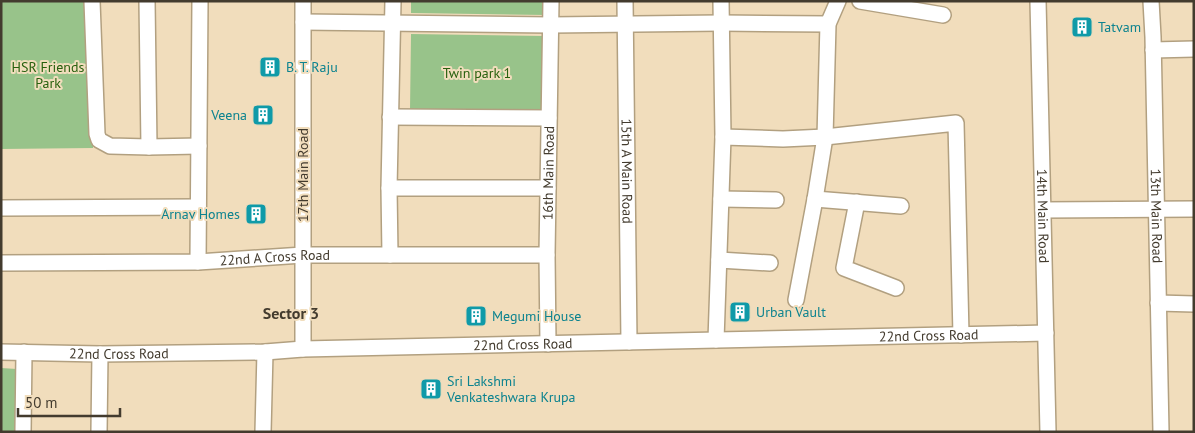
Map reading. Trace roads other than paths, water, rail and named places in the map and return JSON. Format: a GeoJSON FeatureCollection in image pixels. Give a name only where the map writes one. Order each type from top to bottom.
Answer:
{"type":"FeatureCollection","features":[{"type":"Feature","properties":{"kind":"street"},"geometry":{"type":"LineString","coordinates":[[92,1],[96,134],[98,140],[110,146],[199,146]]}},
{"type":"Feature","properties":{"kind":"street"},"geometry":{"type":"LineString","coordinates":[[147,1],[149,147]]}},
{"type":"Feature","properties":{"kind":"street"},"geometry":{"type":"LineString","coordinates":[[198,262],[200,1]]}},
{"type":"Feature","properties":{"kind":"street","name":"17th Main Road"},"geometry":{"type":"LineString","coordinates":[[303,1],[303,349]]}},
{"type":"Feature","properties":{"kind":"street"},"geometry":{"type":"LineString","coordinates":[[390,255],[389,188],[393,1]]}},
{"type":"Feature","properties":{"kind":"street","name":"16th Main Road"},"geometry":{"type":"LineString","coordinates":[[548,344],[547,255],[551,1]]}},
{"type":"Feature","properties":{"kind":"street","name":"15th A Main Road"},"geometry":{"type":"LineString","coordinates":[[625,1],[628,342]]}},
{"type":"Feature","properties":{"kind":"street"},"geometry":{"type":"LineString","coordinates":[[716,340],[723,137],[721,1]]}},
{"type":"Feature","properties":{"kind":"street"},"geometry":{"type":"LineString","coordinates":[[796,300],[815,199],[824,137],[828,24],[838,1]]}},
{"type":"Feature","properties":{"kind":"street"},"geometry":{"type":"LineString","coordinates":[[860,1],[943,15]]}},
{"type":"Feature","properties":{"kind":"street","name":"14th Main Road"},"geometry":{"type":"LineString","coordinates":[[1038,1],[1048,432]]}},
{"type":"Feature","properties":{"kind":"street","name":"13th Main Road"},"geometry":{"type":"LineString","coordinates":[[1151,1],[1161,432]]}},
{"type":"Feature","properties":{"kind":"street"},"geometry":{"type":"LineString","coordinates":[[303,22],[551,26],[721,23],[828,24]]}},
{"type":"Feature","properties":{"kind":"street"},"geometry":{"type":"LineString","coordinates":[[1153,50],[1194,49]]}},
{"type":"Feature","properties":{"kind":"street"},"geometry":{"type":"LineString","coordinates":[[390,117],[549,118]]}},
{"type":"Feature","properties":{"kind":"street"},"geometry":{"type":"LineString","coordinates":[[723,137],[783,139],[824,137],[956,123],[961,334]]}},
{"type":"Feature","properties":{"kind":"street"},"geometry":{"type":"LineString","coordinates":[[389,188],[548,188]]}},
{"type":"Feature","properties":{"kind":"street"},"geometry":{"type":"LineString","coordinates":[[721,199],[776,200]]}},
{"type":"Feature","properties":{"kind":"street"},"geometry":{"type":"LineString","coordinates":[[815,199],[900,206]]}},
{"type":"Feature","properties":{"kind":"street"},"geometry":{"type":"LineString","coordinates":[[858,202],[844,268],[896,288]]}},
{"type":"Feature","properties":{"kind":"street"},"geometry":{"type":"LineString","coordinates":[[1,208],[198,208]]}},
{"type":"Feature","properties":{"kind":"street"},"geometry":{"type":"LineString","coordinates":[[1043,210],[1194,209]]}},
{"type":"Feature","properties":{"kind":"street","name":"22nd A Cross Road"},"geometry":{"type":"LineString","coordinates":[[1,263],[198,262],[303,255],[547,255]]}},
{"type":"Feature","properties":{"kind":"street"},"geometry":{"type":"LineString","coordinates":[[718,260],[770,262]]}},
{"type":"Feature","properties":{"kind":"street"},"geometry":{"type":"LineString","coordinates":[[1158,303],[1194,304]]}},
{"type":"Feature","properties":{"kind":"street","name":"22nd Cross Road"},"geometry":{"type":"LineString","coordinates":[[1,352],[100,354],[265,352],[303,349],[1046,333]]}},
{"type":"Feature","properties":{"kind":"street"},"geometry":{"type":"LineString","coordinates":[[23,432],[24,352]]}},
{"type":"Feature","properties":{"kind":"street"},"geometry":{"type":"LineString","coordinates":[[263,432],[265,352]]}},
{"type":"Feature","properties":{"kind":"street"},"geometry":{"type":"LineString","coordinates":[[99,432],[100,354]]}},
{"type":"Feature","properties":{"kind":"place","name":"Tatvam"},"geometry":{"type":"Point","coordinates":[1082,27]}},
{"type":"Feature","properties":{"kind":"place","name":"B. T. Raju"},"geometry":{"type":"Point","coordinates":[270,67]}},
{"type":"Feature","properties":{"kind":"place","name":"Veena"},"geometry":{"type":"Point","coordinates":[263,115]}},
{"type":"Feature","properties":{"kind":"place","name":"Arnav Homes"},"geometry":{"type":"Point","coordinates":[256,214]}},
{"type":"Feature","properties":{"kind":"place","name":"Urban Vault"},"geometry":{"type":"Point","coordinates":[740,312]}},
{"type":"Feature","properties":{"kind":"place","name":"Megumi House"},"geometry":{"type":"Point","coordinates":[476,316]}},
{"type":"Feature","properties":{"kind":"place","name":"Sri Lakshmi Venkateshwara Krupa"},"geometry":{"type":"Point","coordinates":[431,389]}},
{"type":"Feature","properties":{"kind":"district","name":"Sector 3"},"geometry":{"type":"Point","coordinates":[291,313]}},
{"type":"Feature","properties":{"kind":"park label","name":"Twin park 1"},"geometry":{"type":"Point","coordinates":[477,73]}},
{"type":"Feature","properties":{"kind":"park label","name":"HSR Friends Park"},"geometry":{"type":"Point","coordinates":[48,76]}}]}
